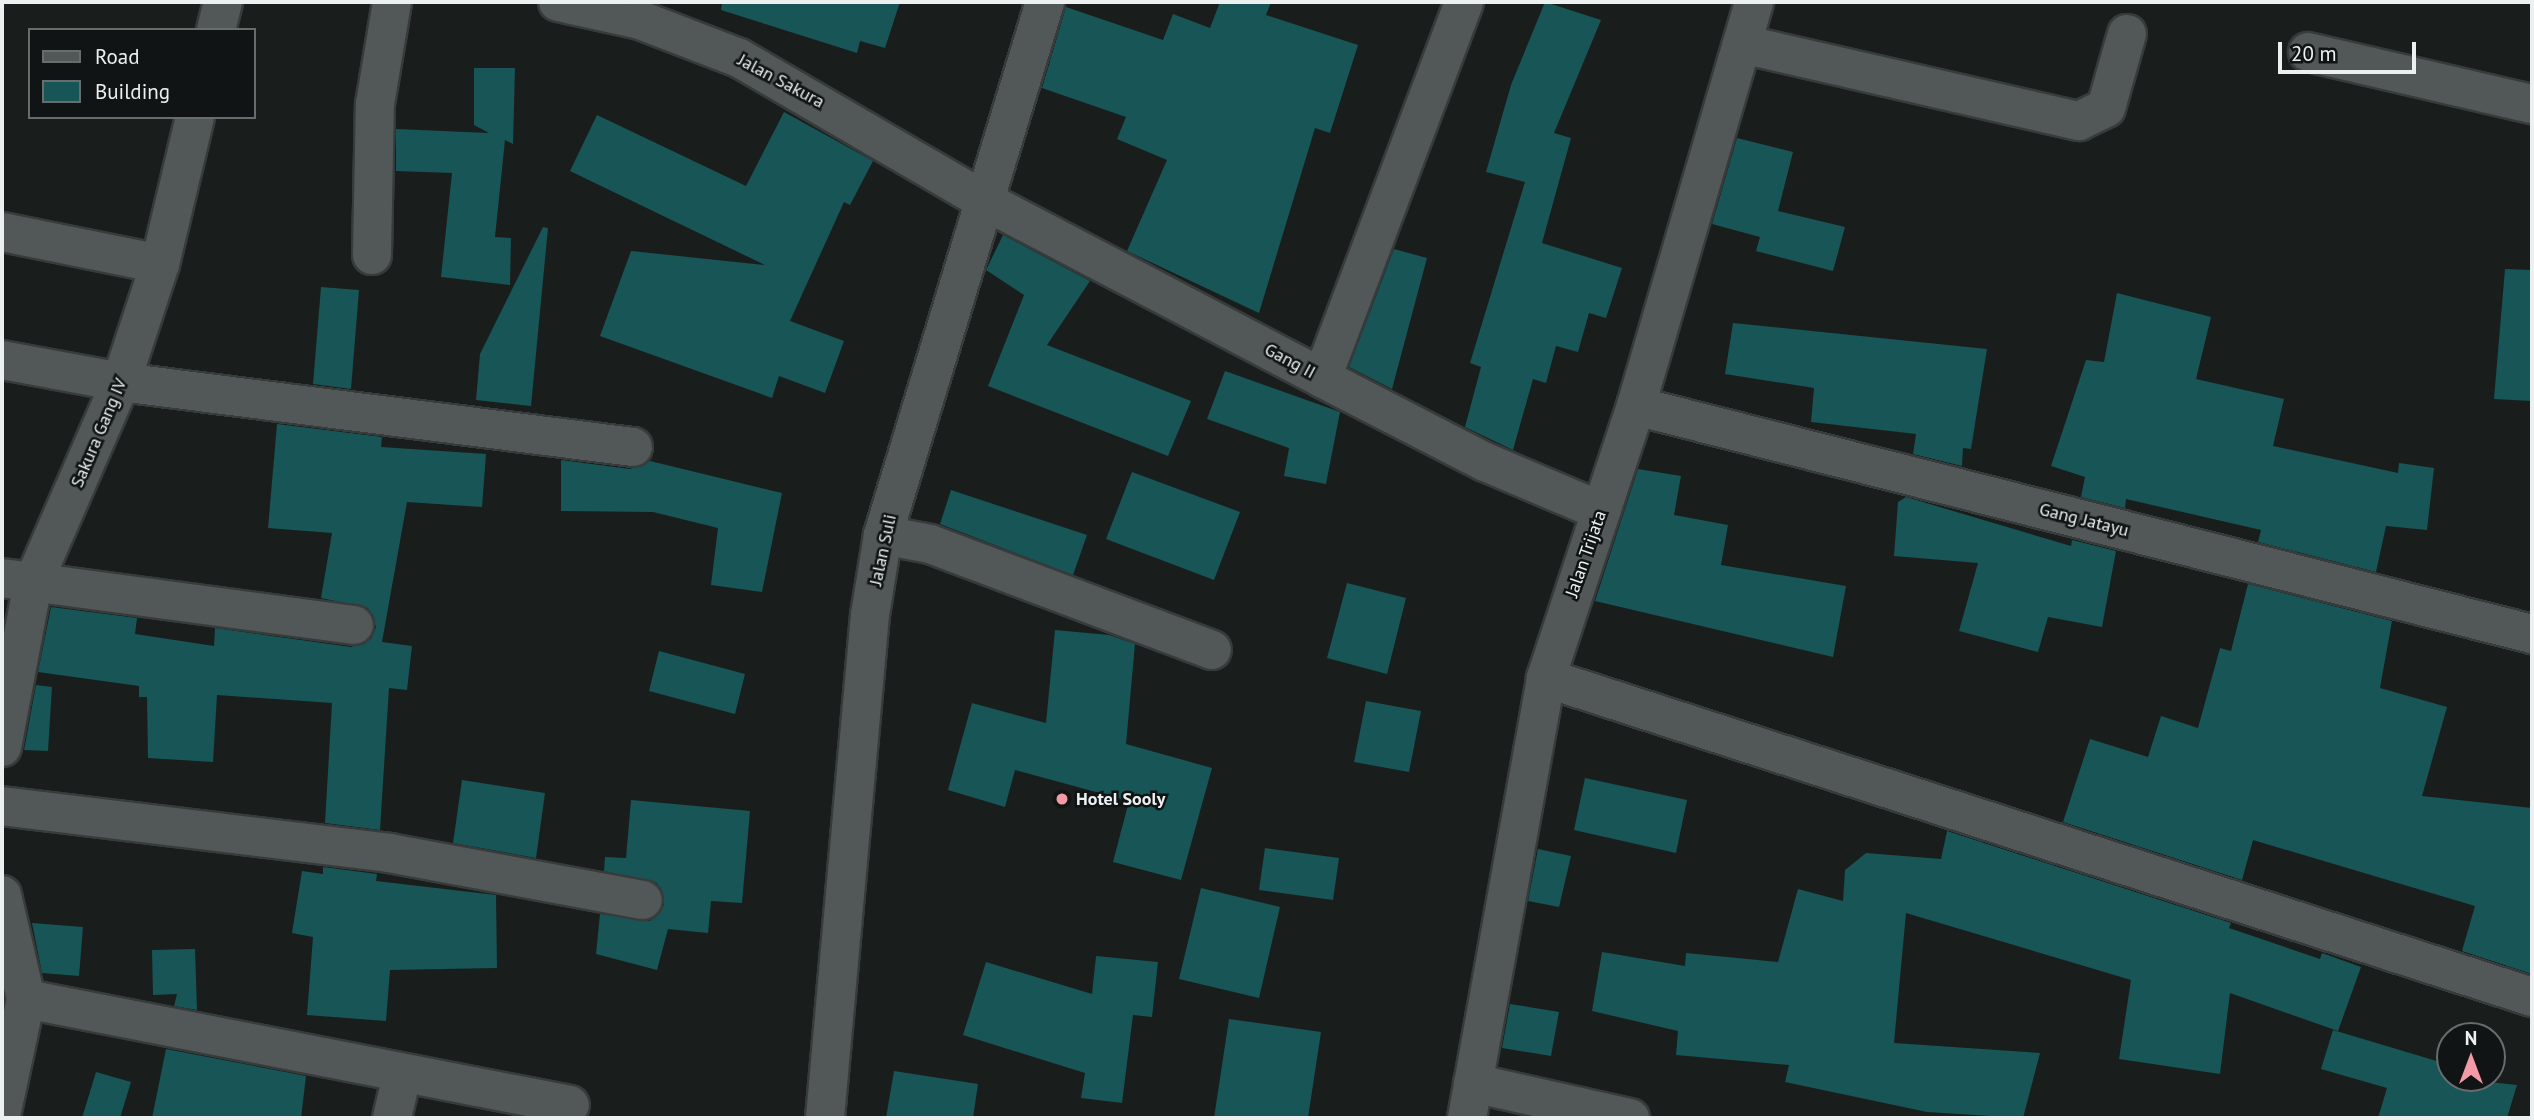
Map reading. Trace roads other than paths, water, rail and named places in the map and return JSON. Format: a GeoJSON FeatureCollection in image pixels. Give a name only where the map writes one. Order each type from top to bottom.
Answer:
{"type":"FeatureCollection","features":[{"type":"Feature","properties":{"kind":"street"},"geometry":{"type":"LineString","coordinates":[[216,28],[223,2]]}},
{"type":"Feature","properties":{"kind":"street"},"geometry":{"type":"LineString","coordinates":[[372,255],[375,104],[392,2]]}},
{"type":"Feature","properties":{"kind":"street","name":"Jalan Sakura"},"geometry":{"type":"LineString","coordinates":[[558,2],[640,20],[739,58],[985,201]]}},
{"type":"Feature","properties":{"kind":"street","name":"Jalan Suli"},"geometry":{"type":"LineString","coordinates":[[825,1118],[870,615],[883,535],[1045,2]]}},
{"type":"Feature","properties":{"kind":"street"},"geometry":{"type":"LineString","coordinates":[[1322,378],[1464,2]]}},
{"type":"Feature","properties":{"kind":"street","name":"Jalan Trijata"},"geometry":{"type":"LineString","coordinates":[[1470,1101],[1546,678],[1636,406],[1754,2]]}},
{"type":"Feature","properties":{"kind":"street"},"geometry":{"type":"LineString","coordinates":[[1742,44],[2079,121],[2106,108],[2127,34]]}},
{"type":"Feature","properties":{"kind":"street"},"geometry":{"type":"LineString","coordinates":[[2308,51],[2532,104]]}},
{"type":"Feature","properties":{"kind":"street","name":"Sakura Gang IV"},"geometry":{"type":"LineString","coordinates":[[2,747],[17,580],[121,382],[160,264],[195,119]]}},
{"type":"Feature","properties":{"kind":"street","name":"Gang II"},"geometry":{"type":"LineString","coordinates":[[985,201],[1485,462],[1601,511]]}},
{"type":"Feature","properties":{"kind":"street"},"geometry":{"type":"LineString","coordinates":[[2,232],[160,264]]}},
{"type":"Feature","properties":{"kind":"street"},"geometry":{"type":"LineString","coordinates":[[2,360],[121,382],[633,447]]}},
{"type":"Feature","properties":{"kind":"street","name":"Gang Jatayu"},"geometry":{"type":"LineString","coordinates":[[1636,406],[2532,634]]}},
{"type":"Feature","properties":{"kind":"street"},"geometry":{"type":"LineString","coordinates":[[883,535],[930,544],[1212,650]]}},
{"type":"Feature","properties":{"kind":"street"},"geometry":{"type":"LineString","coordinates":[[17,580],[354,625]]}},
{"type":"Feature","properties":{"kind":"street"},"geometry":{"type":"LineString","coordinates":[[1546,678],[2532,997]]}},
{"type":"Feature","properties":{"kind":"street"},"geometry":{"type":"LineString","coordinates":[[2,806],[389,853],[643,900]]}},
{"type":"Feature","properties":{"kind":"street"},"geometry":{"type":"LineString","coordinates":[[2,895],[26,999],[5,1089]]}},
{"type":"Feature","properties":{"kind":"street"},"geometry":{"type":"LineString","coordinates":[[26,999],[402,1075],[570,1105]]}},
{"type":"Feature","properties":{"kind":"street"},"geometry":{"type":"LineString","coordinates":[[392,1118],[402,1075]]}},
{"type":"Feature","properties":{"kind":"street"},"geometry":{"type":"LineString","coordinates":[[1470,1101],[1630,1118]]}},
{"type":"Feature","properties":{"kind":"place","name":"Hotel Sooly"},"geometry":{"type":"Point","coordinates":[1062,799]}}]}
